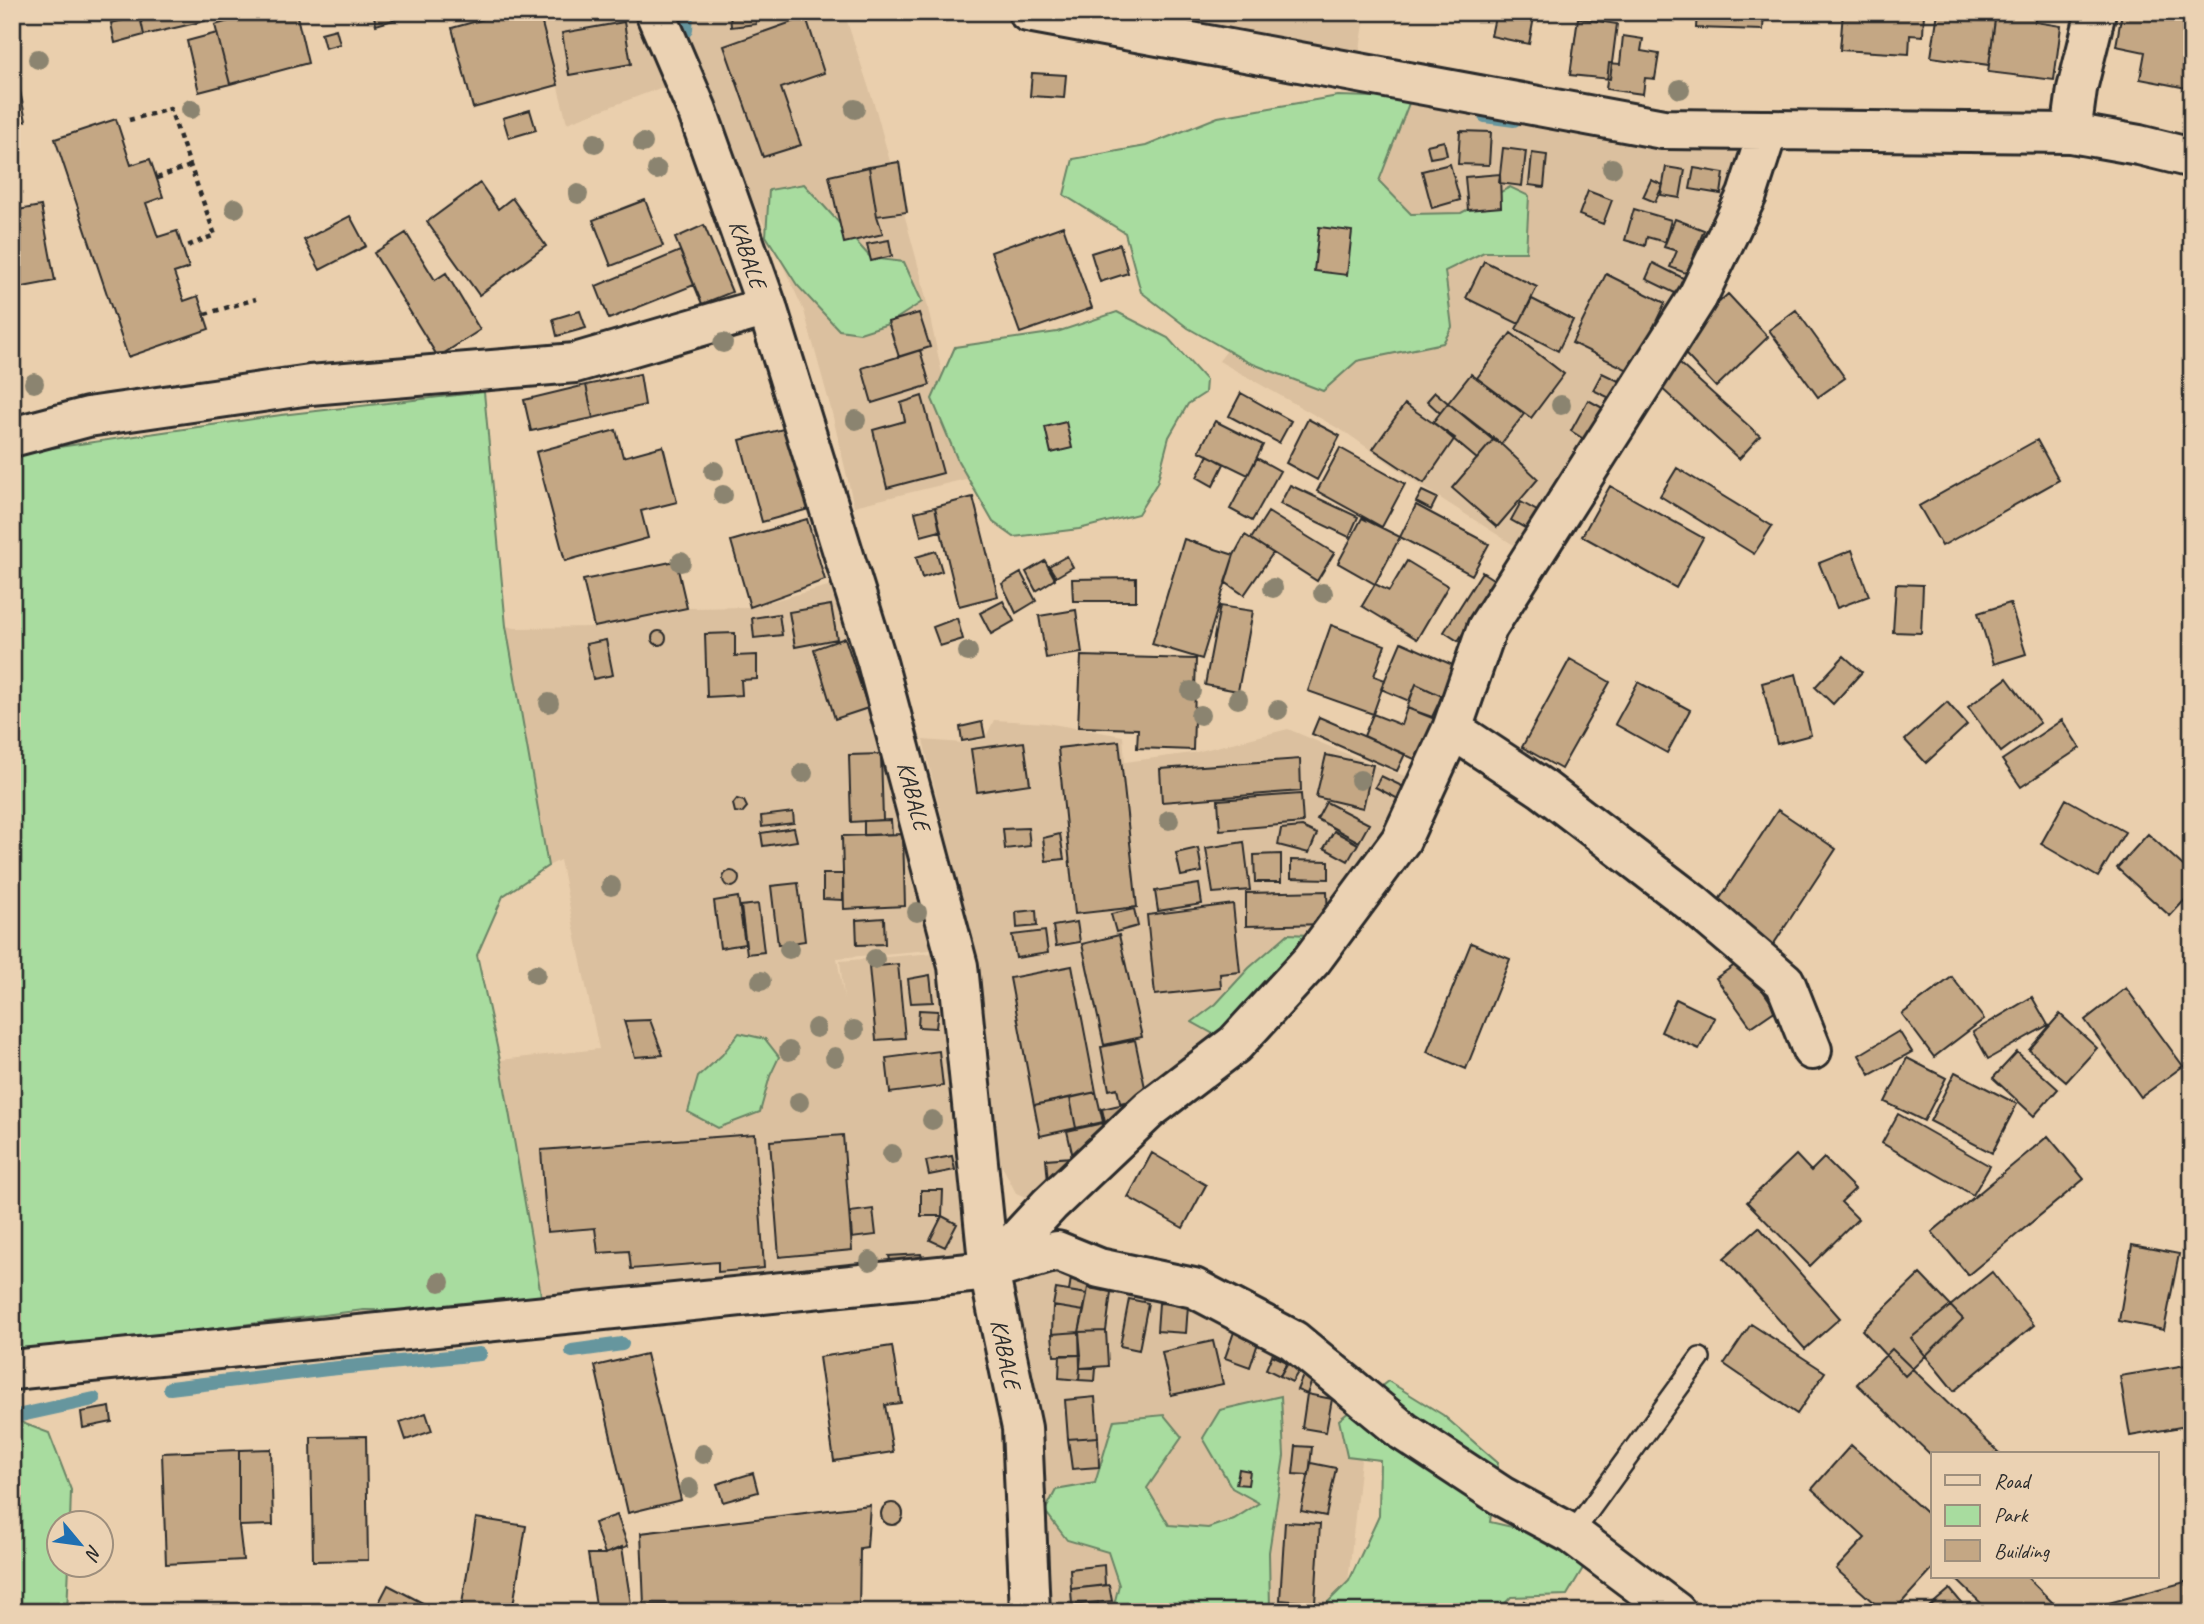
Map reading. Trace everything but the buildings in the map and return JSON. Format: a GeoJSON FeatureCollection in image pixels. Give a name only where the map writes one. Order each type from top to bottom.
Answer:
{"type":"FeatureCollection","features":[{"type":"Feature","properties":{"kind":"street","name":"KABALE"},"geometry":{"type":"LineString","coordinates":[[654,12],[697,110],[766,307],[880,674],[958,966],[989,1271],[1022,1428],[1030,1612]]}},
{"type":"Feature","properties":{"kind":"street"},"geometry":{"type":"LineString","coordinates":[[1028,12],[1663,129],[2071,134],[2139,145],[2192,158]]}},
{"type":"Feature","properties":{"kind":"street"},"geometry":{"type":"LineString","coordinates":[[2071,134],[2077,89],[2096,12]]}},
{"type":"Feature","properties":{"kind":"street"},"geometry":{"type":"LineString","coordinates":[[989,1271],[1051,1203],[1132,1126],[1180,1085],[1235,1044],[1312,960],[1401,839],[1452,729],[1488,628],[1698,296],[1747,195],[1768,130]]}},
{"type":"Feature","properties":{"kind":"street"},"geometry":{"type":"LineString","coordinates":[[12,437],[88,417],[310,385],[575,363],[766,307]]}},
{"type":"Feature","properties":{"kind":"street"},"geometry":{"type":"LineString","coordinates":[[1452,729],[1544,789],[1692,903],[1786,982],[1812,1050]]}},
{"type":"Feature","properties":{"kind":"street"},"geometry":{"type":"LineString","coordinates":[[12,1370],[989,1271],[1057,1251],[1099,1268],[1194,1288],[1293,1340],[1403,1431],[1503,1497],[1572,1534],[1676,1612]]}},
{"type":"Feature","properties":{"kind":"lane"},"geometry":{"type":"LineString","coordinates":[[1572,1534],[1700,1358]]}},
{"type":"Feature","properties":{"kind":"path"},"geometry":{"type":"LineString","coordinates":[[129,120],[170,109],[215,235],[182,248]]}},
{"type":"Feature","properties":{"kind":"path"},"geometry":{"type":"LineString","coordinates":[[157,178],[190,166]]}},
{"type":"Feature","properties":{"kind":"path"},"geometry":{"type":"LineString","coordinates":[[205,314],[256,299]]}},
{"type":"Feature","properties":{"kind":"shaded area"},"geometry":{"type":"Polygon","coordinates":[[[539,12],[641,12],[671,87],[660,88],[567,123],[539,12]]]}},
{"type":"Feature","properties":{"kind":"shaded area"},"geometry":{"type":"Polygon","coordinates":[[[675,12],[844,12],[876,110],[921,276],[941,369],[974,477],[854,506],[804,311],[742,177],[675,12]]]}},
{"type":"Feature","properties":{"kind":"shaded area"},"geometry":{"type":"Polygon","coordinates":[[[1161,12],[1366,12],[1359,55],[1161,23],[1161,12]]]}},
{"type":"Feature","properties":{"kind":"shaded area"},"geometry":{"type":"Polygon","coordinates":[[[1364,89],[1696,143],[1737,153],[1743,167],[1730,213],[1523,551],[1423,487],[1348,434],[1219,361],[1288,270],[1364,89]]]}},
{"type":"Feature","properties":{"kind":"shaded area"},"geometry":{"type":"Polygon","coordinates":[[[835,566],[941,949],[837,958],[844,998],[840,961],[945,952],[985,1278],[544,1312],[500,1060],[599,1049],[560,860],[548,866],[506,626],[594,627],[687,608],[750,607],[828,586],[835,566]]]}},
{"type":"Feature","properties":{"kind":"shaded area"},"geometry":{"type":"Polygon","coordinates":[[[994,720],[1046,723],[1123,736],[1125,762],[1192,753],[1288,729],[1373,765],[1417,780],[1363,877],[1219,1043],[1033,1200],[1016,1193],[999,1160],[976,959],[923,740],[963,743],[985,739],[994,720]]]}},
{"type":"Feature","properties":{"kind":"shaded area"},"geometry":{"type":"Polygon","coordinates":[[[1057,1263],[1193,1295],[1366,1412],[1345,1612],[1051,1612],[1039,1419],[1011,1285],[1034,1268],[1057,1263]]]}},
{"type":"Feature","properties":{"kind":"green space"},"geometry":{"type":"Polygon","coordinates":[[[1338,96],[1411,98],[1379,181],[1411,214],[1461,213],[1510,187],[1529,196],[1526,252],[1484,252],[1445,271],[1452,327],[1443,343],[1357,361],[1323,391],[1248,362],[1188,328],[1141,292],[1125,233],[1064,195],[1073,159],[1146,146],[1218,117],[1338,96]]]}},
{"type":"Feature","properties":{"kind":"green space"},"geometry":{"type":"Polygon","coordinates":[[[804,184],[871,258],[904,262],[922,302],[888,324],[860,333],[839,330],[797,285],[766,236],[769,190],[804,184]]]}},
{"type":"Feature","properties":{"kind":"green space"},"geometry":{"type":"Polygon","coordinates":[[[1117,312],[1168,338],[1206,380],[1205,393],[1188,404],[1169,437],[1157,483],[1138,514],[1079,529],[1014,537],[993,522],[958,461],[932,399],[955,347],[1057,332],[1117,312]]]}},
{"type":"Feature","properties":{"kind":"green space"},"geometry":{"type":"Polygon","coordinates":[[[484,392],[506,626],[548,866],[503,896],[477,955],[500,1060],[544,1312],[364,1310],[12,1353],[12,458],[38,450],[281,415],[484,392]]]}},
{"type":"Feature","properties":{"kind":"green space"},"geometry":{"type":"Polygon","coordinates":[[[1288,934],[1309,935],[1219,1037],[1192,1022],[1216,1004],[1249,968],[1288,934]]]}},
{"type":"Feature","properties":{"kind":"green space"},"geometry":{"type":"Polygon","coordinates":[[[739,1033],[765,1039],[779,1057],[770,1076],[760,1112],[718,1128],[688,1112],[698,1077],[722,1055],[739,1033]]]}},
{"type":"Feature","properties":{"kind":"green space"},"geometry":{"type":"Polygon","coordinates":[[[1388,1381],[1443,1415],[1498,1463],[1490,1522],[1547,1535],[1586,1563],[1567,1595],[1511,1597],[1497,1612],[1318,1612],[1349,1581],[1379,1516],[1380,1460],[1347,1456],[1339,1420],[1388,1381]]]}},
{"type":"Feature","properties":{"kind":"green space"},"geometry":{"type":"Polygon","coordinates":[[[1281,1396],[1284,1456],[1269,1552],[1270,1610],[1301,1612],[1112,1612],[1119,1585],[1108,1552],[1067,1540],[1045,1511],[1056,1490],[1095,1483],[1114,1420],[1164,1415],[1182,1437],[1147,1488],[1169,1525],[1208,1528],[1234,1519],[1259,1503],[1232,1488],[1203,1438],[1220,1410],[1281,1396]]]}},
{"type":"Feature","properties":{"kind":"green space"},"geometry":{"type":"Polygon","coordinates":[[[12,1419],[49,1433],[71,1490],[70,1508],[46,1508],[46,1578],[68,1578],[67,1612],[12,1612],[12,1419]]]}},
{"type":"Feature","properties":{"kind":"waterway"},"geometry":{"type":"LineString","coordinates":[[686,30],[687,12]]}},
{"type":"Feature","properties":{"kind":"waterway"},"geometry":{"type":"LineString","coordinates":[[1485,116],[1514,120]]}},
{"type":"Feature","properties":{"kind":"waterway"},"geometry":{"type":"LineString","coordinates":[[572,1351],[622,1344]]}},
{"type":"Feature","properties":{"kind":"waterway"},"geometry":{"type":"LineString","coordinates":[[170,1388],[480,1354]]}},
{"type":"Feature","properties":{"kind":"waterway"},"geometry":{"type":"LineString","coordinates":[[12,1417],[94,1399]]}}]}
